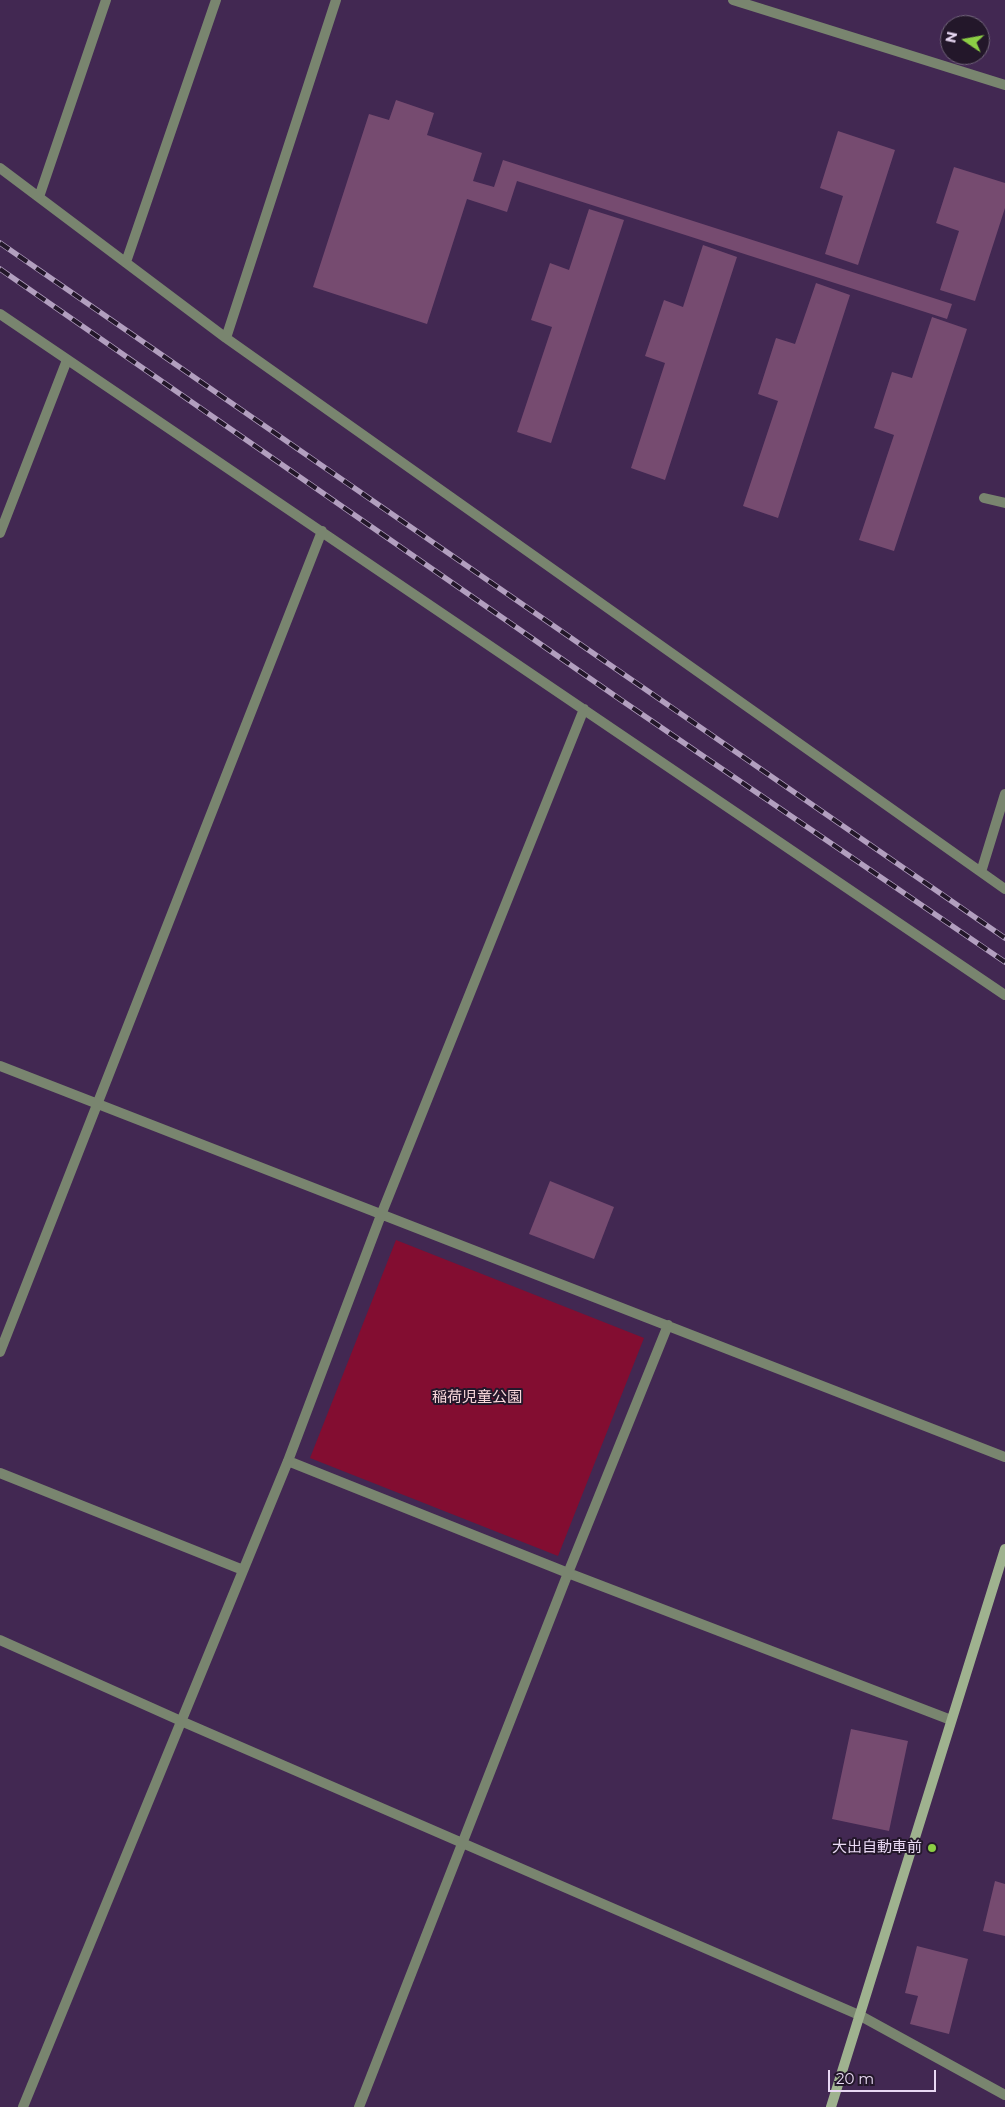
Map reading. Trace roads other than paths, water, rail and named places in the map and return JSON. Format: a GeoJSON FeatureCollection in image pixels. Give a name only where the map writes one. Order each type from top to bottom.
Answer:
{"type":"FeatureCollection","features":[{"type":"Feature","properties":{"kind":"street"},"geometry":{"type":"LineString","coordinates":[[39,197],[106,0]]}},
{"type":"Feature","properties":{"kind":"street"},"geometry":{"type":"LineString","coordinates":[[126,262],[216,0]]}},
{"type":"Feature","properties":{"kind":"street"},"geometry":{"type":"LineString","coordinates":[[226,338],[336,0]]}},
{"type":"Feature","properties":{"kind":"street"},"geometry":{"type":"LineString","coordinates":[[733,0],[1005,85]]}},
{"type":"Feature","properties":{"kind":"street"},"geometry":{"type":"LineString","coordinates":[[0,168],[226,338],[1005,889]]}},
{"type":"Feature","properties":{"kind":"street"},"geometry":{"type":"LineString","coordinates":[[0,314],[1005,995]]}},
{"type":"Feature","properties":{"kind":"street"},"geometry":{"type":"LineString","coordinates":[[0,534],[68,360]]}},
{"type":"Feature","properties":{"kind":"street"},"geometry":{"type":"LineString","coordinates":[[984,498],[1005,503]]}},
{"type":"Feature","properties":{"kind":"street"},"geometry":{"type":"LineString","coordinates":[[0,1352],[322,531]]}},
{"type":"Feature","properties":{"kind":"street"},"geometry":{"type":"LineString","coordinates":[[23,2107],[288,1461],[381,1215],[584,709]]}},
{"type":"Feature","properties":{"kind":"street"},"geometry":{"type":"LineString","coordinates":[[981,872],[1005,794]]}},
{"type":"Feature","properties":{"kind":"street"},"geometry":{"type":"LineString","coordinates":[[0,1066],[1005,1456]]}},
{"type":"Feature","properties":{"kind":"street"},"geometry":{"type":"LineString","coordinates":[[359,2107],[568,1573],[668,1325]]}},
{"type":"Feature","properties":{"kind":"street"},"geometry":{"type":"LineString","coordinates":[[288,1461],[568,1573],[951,1720]]}},
{"type":"Feature","properties":{"kind":"street"},"geometry":{"type":"LineString","coordinates":[[0,1473],[243,1570]]}},
{"type":"Feature","properties":{"kind":"street"},"geometry":{"type":"LineString","coordinates":[[831,2107],[1005,1549]]}},
{"type":"Feature","properties":{"kind":"street"},"geometry":{"type":"LineString","coordinates":[[0,1640],[181,1721],[859,2015],[1005,2095]]}},
{"type":"Feature","properties":{"kind":"railway"},"geometry":{"type":"LineString","coordinates":[[0,243],[1005,938]]}},
{"type":"Feature","properties":{"kind":"railway"},"geometry":{"type":"LineString","coordinates":[[0,269],[621,700],[1005,962]]}},
{"type":"Feature","properties":{"kind":"place","name":"大出自動車前"},"geometry":{"type":"Point","coordinates":[932,1848]}},
{"type":"Feature","properties":{"kind":"park label","name":"稲荷児童公園"},"geometry":{"type":"Point","coordinates":[477,1398]}}]}
